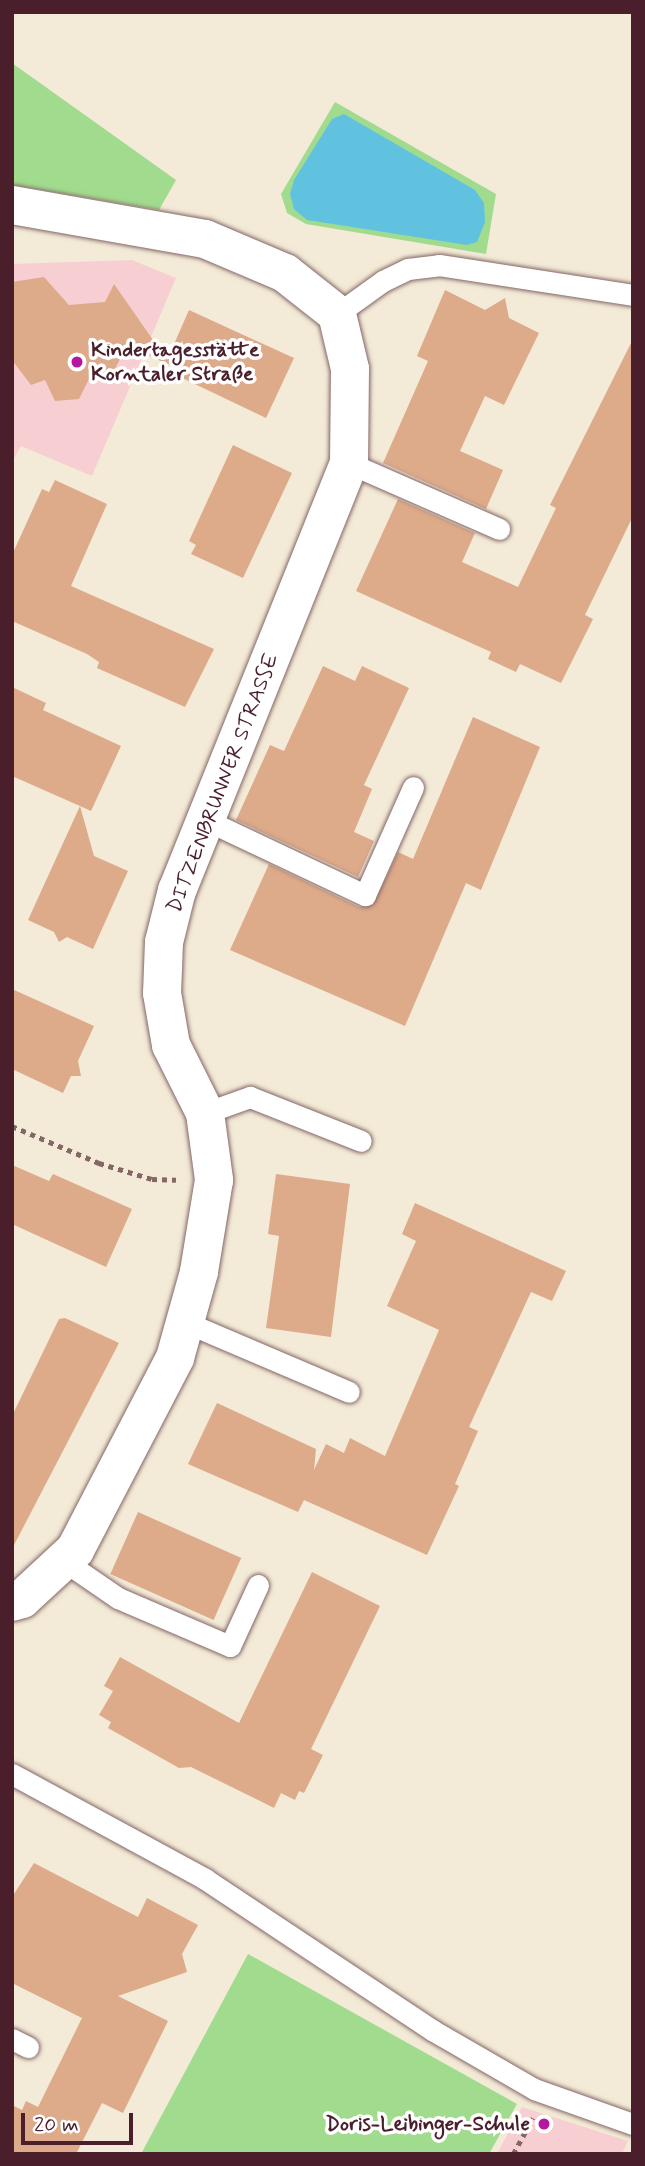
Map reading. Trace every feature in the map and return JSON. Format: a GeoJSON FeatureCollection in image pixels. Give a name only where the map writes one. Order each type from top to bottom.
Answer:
{"type":"FeatureCollection","features":[{"type":"Feature","properties":{"kind":"street"},"geometry":{"type":"LineString","coordinates":[[12,205],[205,239],[285,273],[337,314]]}},
{"type":"Feature","properties":{"kind":"street","name":"DITZENBRUNNER STRASSE"},"geometry":{"type":"LineString","coordinates":[[12,1602],[75,1550],[175,1359],[185,1322],[214,1180],[205,1113],[170,1045],[162,993],[170,914],[349,463],[350,369],[337,314]]}},
{"type":"Feature","properties":{"kind":"lane"},"geometry":{"type":"LineString","coordinates":[[337,314],[408,269],[439,265],[633,295]]}},
{"type":"Feature","properties":{"kind":"lane"},"geometry":{"type":"LineString","coordinates":[[349,463],[499,529]]}},
{"type":"Feature","properties":{"kind":"lane"},"geometry":{"type":"LineString","coordinates":[[206,820],[365,895],[412,787]]}},
{"type":"Feature","properties":{"kind":"lane"},"geometry":{"type":"LineString","coordinates":[[205,1113],[250,1097],[361,1141]]}},
{"type":"Feature","properties":{"kind":"lane"},"geometry":{"type":"LineString","coordinates":[[185,1322],[349,1392]]}},
{"type":"Feature","properties":{"kind":"lane"},"geometry":{"type":"LineString","coordinates":[[64,1560],[118,1598],[230,1646],[258,1585]]}},
{"type":"Feature","properties":{"kind":"lane"},"geometry":{"type":"LineString","coordinates":[[12,1774],[205,1879],[432,2030],[547,2094],[633,2124]]}},
{"type":"Feature","properties":{"kind":"path"},"geometry":{"type":"LineString","coordinates":[[12,1126],[99,1163],[152,1179],[214,1180]]}},
{"type":"Feature","properties":{"kind":"path"},"geometry":{"type":"LineString","coordinates":[[513,2154],[547,2094]]}},
{"type":"Feature","properties":{"kind":"shaded area","name":"Kindertagesstätte Korntaler Straße"},"geometry":{"type":"Polygon","coordinates":[[[132,260],[176,278],[92,476],[21,446],[12,462],[12,264],[132,260]]]}},
{"type":"Feature","properties":{"kind":"shaded area","name":"Doris-Leibinger-Schule"},"geometry":{"type":"Polygon","coordinates":[[[522,2107],[628,2141],[622,2154],[497,2154],[522,2107]]]}},
{"type":"Feature","properties":{"kind":"green space"},"geometry":{"type":"Polygon","coordinates":[[[12,63],[176,180],[159,210],[12,185],[12,63]]]}},
{"type":"Feature","properties":{"kind":"green space"},"geometry":{"type":"Polygon","coordinates":[[[335,102],[496,194],[486,254],[306,224],[287,213],[281,194],[335,102]]]}},
{"type":"Feature","properties":{"kind":"green space"},"geometry":{"type":"Polygon","coordinates":[[[248,1954],[517,2104],[489,2154],[141,2154],[248,1954]]]}},
{"type":"Feature","properties":{"kind":"water"},"geometry":{"type":"Polygon","coordinates":[[[344,114],[475,190],[484,203],[485,222],[477,242],[467,245],[307,220],[294,209],[290,194],[294,180],[332,119],[344,114]]]}},
{"type":"Feature","properties":{"kind":"building"},"geometry":{"type":"Polygon","coordinates":[[[44,277],[69,305],[105,302],[114,284],[167,360],[189,310],[294,358],[266,418],[176,375],[179,369],[127,346],[112,374],[91,375],[79,399],[55,401],[45,380],[31,385],[12,360],[12,282],[44,277]]]}},
{"type":"Feature","properties":{"kind":"building"},"geometry":{"type":"Polygon","coordinates":[[[445,290],[485,310],[505,298],[509,318],[539,333],[504,405],[485,396],[460,451],[503,470],[486,509],[383,463],[428,361],[417,356],[445,290]]]}},
{"type":"Feature","properties":{"kind":"building"},"geometry":{"type":"Polygon","coordinates":[[[633,339],[633,516],[585,615],[593,619],[561,683],[520,664],[516,672],[488,659],[491,652],[356,591],[398,499],[475,533],[462,562],[518,587],[556,508],[550,505],[633,339]]]}},
{"type":"Feature","properties":{"kind":"building"},"geometry":{"type":"Polygon","coordinates":[[[233,445],[292,473],[243,578],[191,554],[196,545],[189,541],[233,445]]]}},
{"type":"Feature","properties":{"kind":"building"},"geometry":{"type":"Polygon","coordinates":[[[55,480],[107,504],[71,586],[214,649],[185,707],[97,668],[99,662],[87,654],[12,621],[12,555],[42,489],[49,492],[55,480]]]}},
{"type":"Feature","properties":{"kind":"building"},"geometry":{"type":"Polygon","coordinates":[[[323,666],[355,681],[362,666],[409,688],[364,785],[372,789],[354,832],[374,841],[358,877],[236,820],[270,745],[284,751],[323,666]]]}},
{"type":"Feature","properties":{"kind":"building"},"geometry":{"type":"Polygon","coordinates":[[[12,687],[46,703],[43,710],[121,746],[91,811],[12,776],[12,687]]]}},
{"type":"Feature","properties":{"kind":"building"},"geometry":{"type":"Polygon","coordinates":[[[473,717],[540,747],[481,890],[466,883],[405,1026],[230,950],[269,864],[359,907],[373,905],[398,852],[413,859],[473,717]]]}},
{"type":"Feature","properties":{"kind":"building"},"geometry":{"type":"Polygon","coordinates":[[[80,806],[94,856],[128,871],[93,949],[67,937],[59,942],[54,932],[28,920],[80,806]]]}},
{"type":"Feature","properties":{"kind":"building"},"geometry":{"type":"Polygon","coordinates":[[[12,989],[94,1026],[78,1061],[81,1076],[71,1076],[63,1093],[12,1069],[12,989]]]}},
{"type":"Feature","properties":{"kind":"building"},"geometry":{"type":"Polygon","coordinates":[[[12,1165],[49,1181],[53,1174],[132,1209],[106,1267],[12,1224],[12,1165]]]}},
{"type":"Feature","properties":{"kind":"building"},"geometry":{"type":"Polygon","coordinates":[[[276,1174],[350,1184],[331,1337],[266,1328],[279,1236],[268,1234],[276,1174]]]}},
{"type":"Feature","properties":{"kind":"building"},"geometry":{"type":"Polygon","coordinates":[[[415,1203],[566,1271],[552,1301],[531,1292],[469,1427],[478,1431],[455,1484],[459,1486],[427,1555],[304,1500],[298,1512],[188,1464],[217,1403],[316,1449],[314,1470],[326,1444],[344,1453],[350,1438],[385,1456],[439,1330],[387,1306],[416,1241],[402,1234],[415,1203]]]}},
{"type":"Feature","properties":{"kind":"building"},"geometry":{"type":"Polygon","coordinates":[[[65,1318],[119,1343],[12,1549],[12,1416],[59,1319],[65,1318]]]}},
{"type":"Feature","properties":{"kind":"building"},"geometry":{"type":"Polygon","coordinates":[[[138,1512],[241,1558],[214,1620],[110,1574],[138,1512]]]}},
{"type":"Feature","properties":{"kind":"building"},"geometry":{"type":"Polygon","coordinates":[[[312,1572],[380,1606],[311,1749],[323,1755],[304,1793],[299,1791],[295,1800],[281,1793],[274,1808],[191,1767],[179,1768],[108,1728],[111,1722],[99,1715],[113,1691],[104,1686],[120,1657],[239,1723],[312,1572]]]}},
{"type":"Feature","properties":{"kind":"building"},"geometry":{"type":"Polygon","coordinates":[[[34,1863],[138,1917],[147,1898],[198,1925],[182,1954],[187,1972],[118,1996],[168,2021],[123,2113],[102,2103],[76,2154],[12,2154],[12,2105],[22,2110],[26,2101],[38,2107],[82,2018],[12,1983],[12,1897],[34,1863]]]}},
{"type":"Feature","properties":{"kind":"place","name":"Kindertagesstätte Korntaler Straße"},"geometry":{"type":"Point","coordinates":[77,362]}},
{"type":"Feature","properties":{"kind":"place","name":"Doris-Leibinger-Schule"},"geometry":{"type":"Point","coordinates":[544,2124]}}]}
